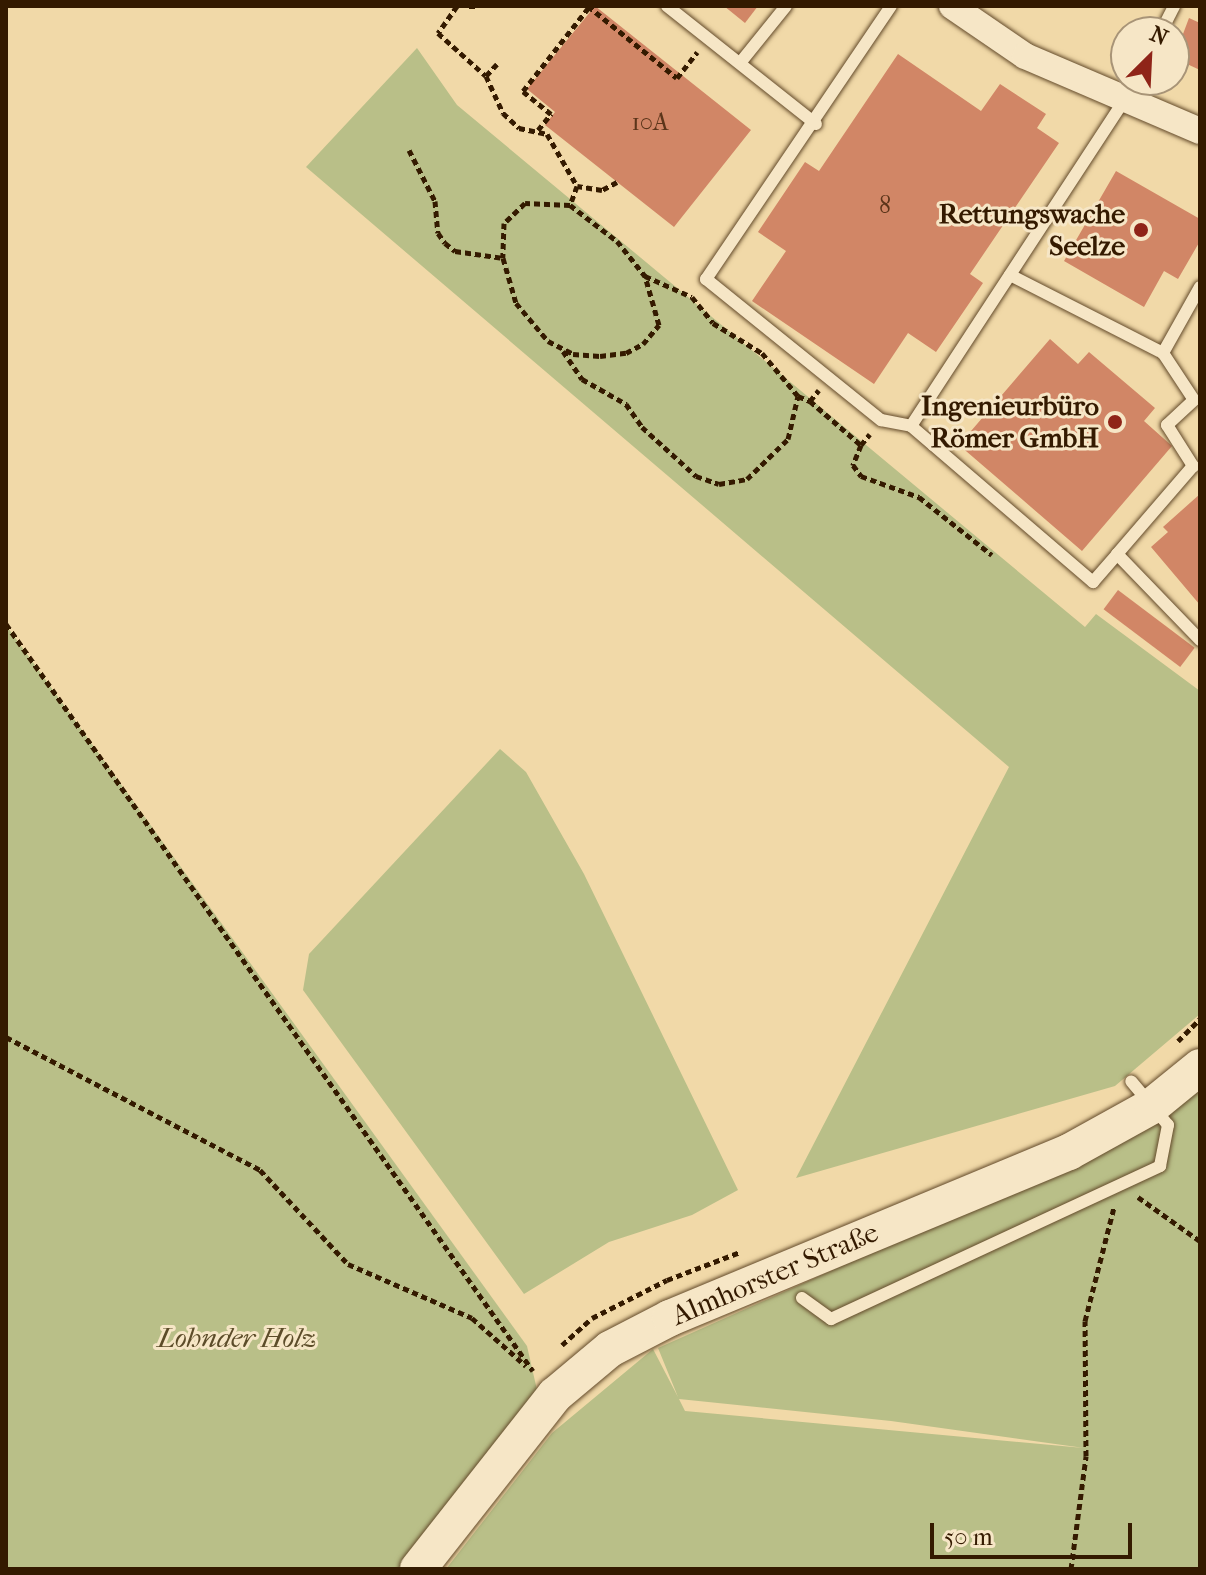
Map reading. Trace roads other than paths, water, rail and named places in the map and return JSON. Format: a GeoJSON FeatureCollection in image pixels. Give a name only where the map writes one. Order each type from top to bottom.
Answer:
{"type":"FeatureCollection","features":[{"type":"Feature","properties":{"kind":"main road","name":"Almhorster Straße"},"geometry":{"type":"LineString","coordinates":[[418,1569],[555,1395],[610,1349],[670,1318],[1069,1152],[1142,1094],[1200,1067]]}},
{"type":"Feature","properties":{"kind":"street"},"geometry":{"type":"LineString","coordinates":[[952,6],[1025,56],[1110,84]]}},
{"type":"Feature","properties":{"kind":"street"},"geometry":{"type":"LineString","coordinates":[[1139,96],[1198,127]]}},
{"type":"Feature","properties":{"kind":"lane"},"geometry":{"type":"LineString","coordinates":[[667,6],[816,124]]}},
{"type":"Feature","properties":{"kind":"lane"},"geometry":{"type":"LineString","coordinates":[[740,63],[786,6]]}},
{"type":"Feature","properties":{"kind":"lane"},"geometry":{"type":"LineString","coordinates":[[891,6],[816,124],[706,279],[827,380],[881,420],[911,426],[1093,582],[1193,466],[1167,425],[1197,398],[1163,353],[1010,275]]}},
{"type":"Feature","properties":{"kind":"lane"},"geometry":{"type":"LineString","coordinates":[[911,426],[1127,96]]}},
{"type":"Feature","properties":{"kind":"lane"},"geometry":{"type":"LineString","coordinates":[[1163,353],[1200,287]]}},
{"type":"Feature","properties":{"kind":"lane"},"geometry":{"type":"LineString","coordinates":[[1117,554],[1200,640]]}},
{"type":"Feature","properties":{"kind":"lane"},"geometry":{"type":"LineString","coordinates":[[802,1298],[831,1319],[1160,1166],[1168,1125],[1142,1094]]}},
{"type":"Feature","properties":{"kind":"place","name":"Rettungswache Seelze"},"geometry":{"type":"Point","coordinates":[1141,230]}},
{"type":"Feature","properties":{"kind":"place","name":"Ingenieurbüro Römer GmbH"},"geometry":{"type":"Point","coordinates":[1115,422]}},
{"type":"Feature","properties":{"kind":"park label","name":"Lohnder Holz"},"geometry":{"type":"Point","coordinates":[237,1338]}}]}
